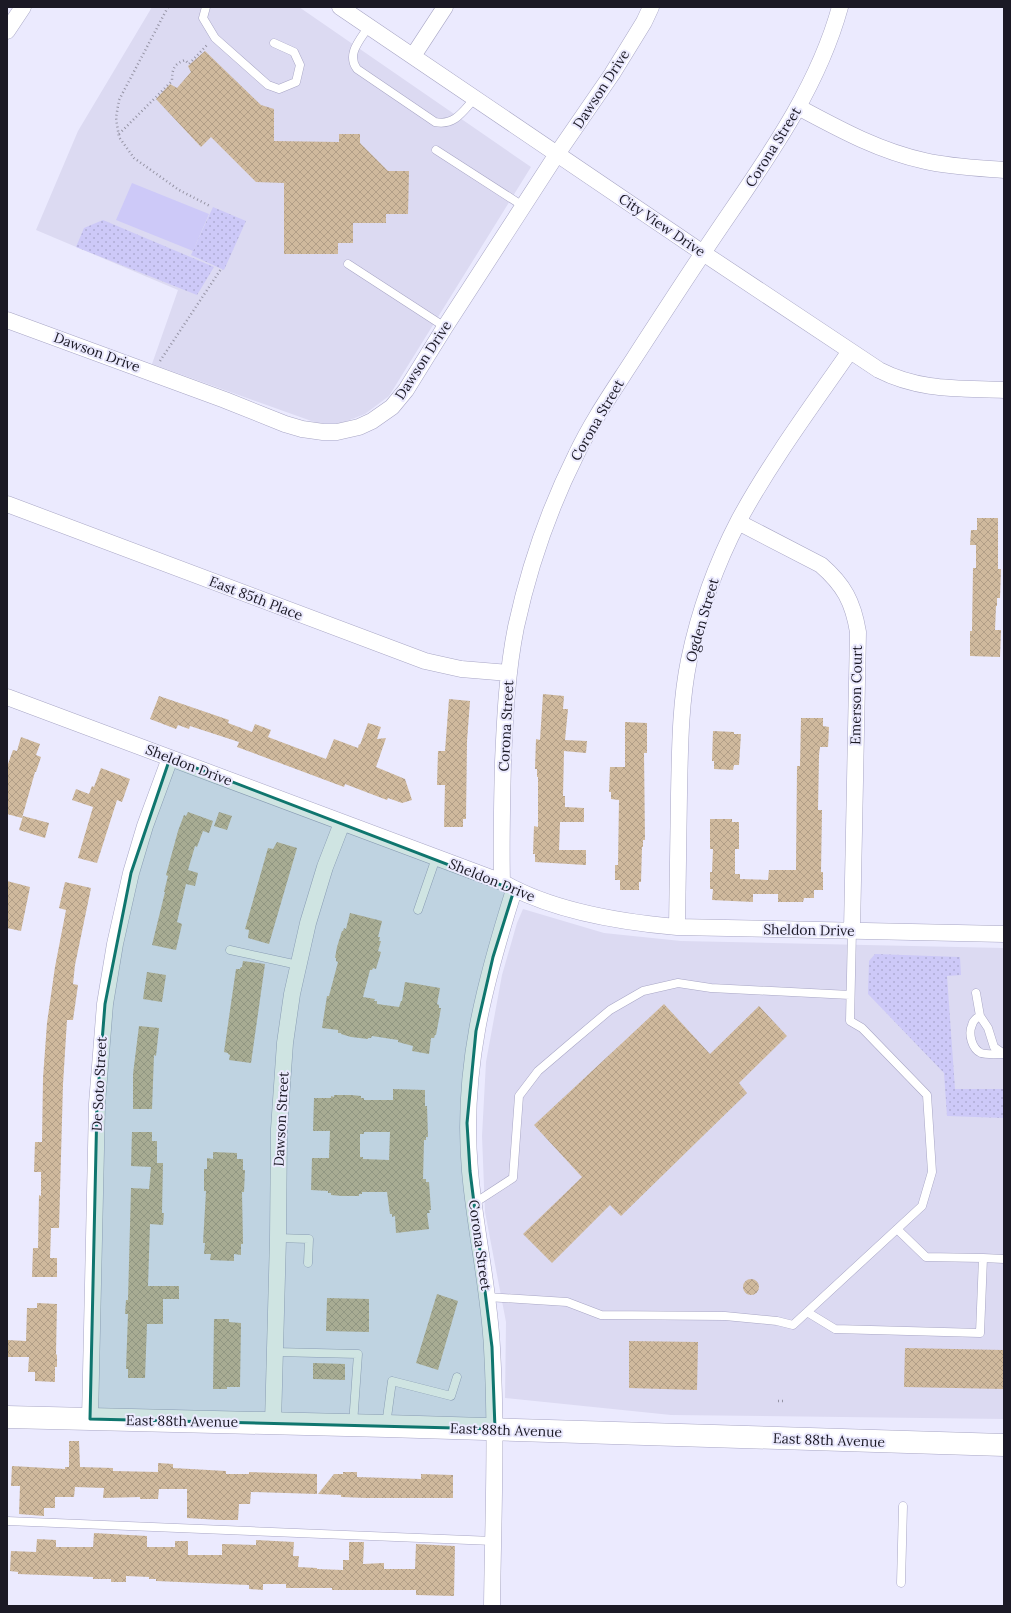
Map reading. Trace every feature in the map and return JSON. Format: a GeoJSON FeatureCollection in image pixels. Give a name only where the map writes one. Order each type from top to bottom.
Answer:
{"type":"FeatureCollection","features":[{"type":"Feature","properties":{"kind":"main road","name":"East 88th Avenue"},"geometry":{"type":"LineString","coordinates":[[7,1417],[353,1425],[1004,1445]]}},
{"type":"Feature","properties":{"kind":"street"},"geometry":{"type":"LineString","coordinates":[[7,31],[23,7]]}},
{"type":"Feature","properties":{"kind":"street","name":"City View Drive"},"geometry":{"type":"LineString","coordinates":[[340,7],[703,253],[879,370],[892,377],[913,384],[942,388],[1004,390]]}},
{"type":"Feature","properties":{"kind":"street"},"geometry":{"type":"LineString","coordinates":[[413,56],[445,7]]}},
{"type":"Feature","properties":{"kind":"street","name":"Dawson Drive"},"geometry":{"type":"LineString","coordinates":[[7,320],[226,400],[285,424],[302,429],[337,432],[359,427],[372,421],[392,407],[406,390],[523,206],[612,74],[644,22],[651,7]]}},
{"type":"Feature","properties":{"kind":"street","name":"Corona Street"},"geometry":{"type":"LineString","coordinates":[[492,1606],[495,1429],[492,1347],[487,1297],[473,1204],[467,1123],[477,1024],[508,886],[501,829],[504,736],[509,673],[516,630],[532,565],[550,513],[577,453],[606,401],[703,253],[765,162],[798,107],[831,35],[840,7]]}},
{"type":"Feature","properties":{"kind":"street"},"geometry":{"type":"LineString","coordinates":[[798,107],[854,137],[896,153],[947,165],[1004,170]]}},
{"type":"Feature","properties":{"kind":"street","name":"Ogden Street"},"geometry":{"type":"LineString","coordinates":[[677,927],[682,707],[689,661],[705,600],[718,566],[738,522],[775,460],[850,351]]}},
{"type":"Feature","properties":{"kind":"street","name":"East 85th Place"},"geometry":{"type":"LineString","coordinates":[[7,504],[425,661],[461,669],[509,673]]}},
{"type":"Feature","properties":{"kind":"street","name":"Emerson Court"},"geometry":{"type":"LineString","coordinates":[[738,522],[821,565],[842,587],[851,602],[855,616],[858,632],[852,930]]}},
{"type":"Feature","properties":{"kind":"street","name":"Sheldon Drive"},"geometry":{"type":"LineString","coordinates":[[7,697],[436,858],[547,902],[591,914],[636,923],[677,927],[1004,934]]}},
{"type":"Feature","properties":{"kind":"street","name":"De Soto Street"},"geometry":{"type":"LineString","coordinates":[[90,1419],[97,1104],[105,1004],[115,944],[131,873],[145,826],[170,758]]}},
{"type":"Feature","properties":{"kind":"street","name":"Dawson Street"},"geometry":{"type":"LineString","coordinates":[[273,1423],[278,1238],[278,1129],[285,1043],[298,965],[308,923],[321,881],[342,823]]}},
{"type":"Feature","properties":{"kind":"lane"},"geometry":{"type":"LineString","coordinates":[[206,7],[203,18],[215,38],[268,85],[279,89],[296,82],[300,65],[294,52],[274,43]]}},
{"type":"Feature","properties":{"kind":"lane"},"geometry":{"type":"LineString","coordinates":[[369,26],[354,50],[352,57],[353,64],[357,69],[435,122],[441,124],[454,121],[475,98]]}},
{"type":"Feature","properties":{"kind":"lane"},"geometry":{"type":"LineString","coordinates":[[436,150],[523,206]]}},
{"type":"Feature","properties":{"kind":"lane"},"geometry":{"type":"LineString","coordinates":[[348,264],[445,327]]}},
{"type":"Feature","properties":{"kind":"lane"},"geometry":{"type":"LineString","coordinates":[[418,910],[436,858]]}},
{"type":"Feature","properties":{"kind":"lane"},"geometry":{"type":"LineString","coordinates":[[487,1297],[567,1302],[601,1315],[725,1316],[778,1321],[793,1325],[922,1206],[932,1172],[927,1094],[862,1028],[850,1021],[852,930]]}},
{"type":"Feature","properties":{"kind":"lane"},"geometry":{"type":"LineString","coordinates":[[230,950],[298,965]]}},
{"type":"Feature","properties":{"kind":"lane"},"geometry":{"type":"LineString","coordinates":[[473,1204],[513,1178],[519,1096],[538,1072],[610,1010],[643,991],[678,983],[711,988],[850,994]]}},
{"type":"Feature","properties":{"kind":"lane"},"geometry":{"type":"LineString","coordinates":[[976,993],[980,1016],[988,1028],[994,1047],[1004,1054]]}},
{"type":"Feature","properties":{"kind":"lane"},"geometry":{"type":"LineString","coordinates":[[980,1016],[975,1019],[971,1026],[971,1036],[974,1047],[982,1053],[1004,1054]]}},
{"type":"Feature","properties":{"kind":"lane"},"geometry":{"type":"LineString","coordinates":[[897,1229],[926,1257],[1004,1259]]}},
{"type":"Feature","properties":{"kind":"lane"},"geometry":{"type":"LineString","coordinates":[[278,1238],[309,1239],[308,1263]]}},
{"type":"Feature","properties":{"kind":"lane"},"geometry":{"type":"LineString","coordinates":[[807,1312],[835,1329],[980,1333],[983,1258]]}},
{"type":"Feature","properties":{"kind":"lane"},"geometry":{"type":"LineString","coordinates":[[275,1352],[358,1354],[353,1425]]}},
{"type":"Feature","properties":{"kind":"lane"},"geometry":{"type":"LineString","coordinates":[[386,1426],[392,1381],[451,1396],[457,1377]]}},
{"type":"Feature","properties":{"kind":"lane"},"geometry":{"type":"LineString","coordinates":[[901,1583],[903,1506]]}},
{"type":"Feature","properties":{"kind":"lane"},"geometry":{"type":"LineString","coordinates":[[7,1521],[493,1541]]}},
{"type":"Feature","properties":{"kind":"path"},"geometry":{"type":"LineString","coordinates":[[168,7],[120,100],[116,118],[119,134],[134,158],[179,190],[210,206]]}},
{"type":"Feature","properties":{"kind":"path"},"geometry":{"type":"LineString","coordinates":[[119,134],[172,81],[172,69],[178,63],[185,60],[189,64],[215,38]]}},
{"type":"Feature","properties":{"kind":"path"},"geometry":{"type":"LineString","coordinates":[[152,373],[221,269]]}},
{"type":"Feature","properties":{"kind":"path"},"geometry":{"type":"LineString","coordinates":[[778,1401],[786,1401]]}},
{"type":"Feature","properties":{"kind":"highlighted area"},"geometry":{"type":"Polygon","coordinates":[[[170,758],[514,890],[493,957],[476,1031],[467,1123],[470,1171],[492,1347],[495,1429],[90,1419],[97,1104],[105,1004],[131,873],[170,758]]]}},
{"type":"Feature","properties":{"kind":"shaded area"},"geometry":{"type":"Polygon","coordinates":[[[152,7],[299,7],[531,167],[389,396],[365,414],[342,423],[317,423],[152,364],[178,290],[36,230],[78,131],[152,7]]]}},
{"type":"Feature","properties":{"kind":"shaded area"},"geometry":{"type":"Polygon","coordinates":[[[132,183],[209,214],[193,251],[116,220],[132,183]]]}},
{"type":"Feature","properties":{"kind":"shaded area"},"geometry":{"type":"Polygon","coordinates":[[[213,207],[246,221],[224,270],[191,255],[213,207]]]}},
{"type":"Feature","properties":{"kind":"shaded area"},"geometry":{"type":"Polygon","coordinates":[[[103,220],[214,267],[197,295],[76,247],[84,228],[103,220]]]}},
{"type":"Feature","properties":{"kind":"shaded area"},"geometry":{"type":"Polygon","coordinates":[[[523,909],[604,933],[681,941],[1004,948],[1004,1419],[671,1415],[505,1398],[506,1322],[485,1212],[482,1136],[486,1062],[502,975],[517,923],[523,909]]]}},
{"type":"Feature","properties":{"kind":"shaded area"},"geometry":{"type":"Polygon","coordinates":[[[875,954],[960,957],[961,975],[947,976],[955,1089],[1004,1089],[1004,1118],[947,1116],[944,1073],[868,994],[869,961],[875,954]]]}},
{"type":"Feature","properties":{"kind":"building"},"geometry":{"type":"Polygon","coordinates":[[[205,51],[261,105],[274,109],[274,141],[339,142],[339,134],[360,134],[360,143],[388,171],[409,171],[408,214],[386,214],[386,223],[353,223],[353,243],[338,243],[338,254],[284,254],[284,183],[256,182],[211,137],[201,147],[156,99],[170,84],[177,88],[191,72],[188,66],[205,51]]]}},
{"type":"Feature","properties":{"kind":"building"},"geometry":{"type":"Polygon","coordinates":[[[977,518],[998,518],[998,569],[1001,569],[1000,598],[997,598],[995,630],[1001,630],[1000,657],[970,656],[973,568],[976,568],[976,545],[970,545],[971,530],[977,530],[977,518]]]}},
{"type":"Feature","properties":{"kind":"building"},"geometry":{"type":"Polygon","coordinates":[[[543,694],[564,696],[563,709],[568,709],[565,740],[587,741],[586,753],[564,751],[563,796],[565,796],[565,807],[584,808],[584,822],[560,822],[559,850],[586,850],[586,865],[535,862],[535,854],[533,854],[534,826],[538,827],[538,777],[537,769],[535,769],[536,739],[540,740],[543,694]]]}},
{"type":"Feature","properties":{"kind":"building"},"geometry":{"type":"Polygon","coordinates":[[[159,696],[229,720],[228,723],[252,732],[255,724],[271,730],[268,737],[326,759],[334,739],[358,748],[368,723],[381,727],[377,739],[386,738],[376,767],[405,779],[412,800],[402,803],[388,798],[387,800],[345,784],[344,787],[237,747],[239,742],[190,726],[189,729],[178,725],[176,729],[150,719],[159,696]]]}},
{"type":"Feature","properties":{"kind":"building"},"geometry":{"type":"Polygon","coordinates":[[[449,699],[470,701],[467,741],[466,819],[463,819],[463,827],[444,827],[445,785],[437,785],[438,751],[445,751],[449,699]]]}},
{"type":"Feature","properties":{"kind":"building"},"geometry":{"type":"Polygon","coordinates":[[[801,718],[823,718],[823,726],[829,727],[828,747],[820,747],[819,755],[818,810],[822,810],[821,872],[823,872],[823,890],[814,890],[814,898],[804,898],[803,902],[778,902],[778,894],[753,894],[753,902],[712,900],[713,889],[710,889],[710,872],[712,872],[713,849],[710,849],[710,819],[732,819],[732,822],[739,822],[739,849],[735,849],[735,874],[740,874],[740,879],[768,880],[769,870],[796,870],[797,766],[800,766],[801,718]]]}},
{"type":"Feature","properties":{"kind":"building"},"geometry":{"type":"Polygon","coordinates":[[[625,722],[647,723],[647,753],[644,753],[645,840],[643,840],[642,847],[641,882],[639,882],[639,890],[620,890],[620,880],[615,880],[615,865],[618,865],[619,800],[611,799],[611,792],[609,792],[610,767],[625,767],[625,722]]]}},
{"type":"Feature","properties":{"kind":"building"},"geometry":{"type":"Polygon","coordinates":[[[713,731],[734,732],[734,734],[741,734],[739,765],[734,765],[733,770],[714,769],[714,761],[712,761],[713,731]]]}},
{"type":"Feature","properties":{"kind":"building"},"geometry":{"type":"Polygon","coordinates":[[[21,737],[40,744],[36,755],[41,757],[35,772],[22,818],[7,814],[7,767],[13,750],[17,751],[21,737]]]}},
{"type":"Feature","properties":{"kind":"building"},"geometry":{"type":"Polygon","coordinates":[[[101,768],[130,779],[122,802],[117,800],[97,863],[78,858],[93,807],[72,800],[76,789],[89,794],[92,786],[94,787],[101,768]]]}},
{"type":"Feature","properties":{"kind":"building"},"geometry":{"type":"Polygon","coordinates":[[[188,812],[213,821],[209,833],[203,831],[197,847],[195,846],[188,870],[198,873],[195,886],[186,884],[177,922],[182,924],[176,950],[152,945],[165,892],[168,876],[166,875],[178,831],[184,815],[186,816],[188,812]]]}},
{"type":"Feature","properties":{"kind":"building"},"geometry":{"type":"Polygon","coordinates":[[[219,812],[232,816],[227,830],[214,826],[219,812]]]}},
{"type":"Feature","properties":{"kind":"building"},"geometry":{"type":"Polygon","coordinates":[[[23,816],[49,823],[45,838],[19,830],[23,816]]]}},
{"type":"Feature","properties":{"kind":"building"},"geometry":{"type":"Polygon","coordinates":[[[277,842],[297,848],[269,944],[248,938],[249,930],[245,929],[268,848],[273,849],[277,842]]]}},
{"type":"Feature","properties":{"kind":"building"},"geometry":{"type":"Polygon","coordinates":[[[7,881],[30,887],[21,931],[7,928],[7,881]]]}},
{"type":"Feature","properties":{"kind":"building"},"geometry":{"type":"Polygon","coordinates":[[[65,882],[91,888],[75,965],[73,984],[78,985],[73,1020],[67,1020],[63,1084],[59,1228],[51,1228],[50,1258],[57,1258],[57,1277],[32,1277],[33,1248],[38,1248],[39,1195],[41,1196],[41,1172],[34,1172],[35,1142],[42,1142],[43,1078],[47,1023],[55,967],[66,910],[59,908],[65,882]]]}},
{"type":"Feature","properties":{"kind":"building"},"geometry":{"type":"Polygon","coordinates":[[[350,913],[382,921],[378,937],[380,937],[379,941],[381,941],[378,951],[381,952],[376,969],[373,968],[370,970],[363,997],[375,999],[374,1001],[377,1001],[377,1004],[399,1007],[402,1001],[405,982],[440,988],[437,1004],[439,1005],[439,1008],[441,1008],[436,1035],[434,1038],[431,1038],[429,1054],[412,1051],[413,1046],[398,1042],[398,1040],[372,1036],[368,1039],[351,1037],[338,1033],[338,1030],[322,1028],[327,996],[329,996],[338,962],[335,958],[337,947],[342,931],[344,928],[346,929],[350,913]]]}},
{"type":"Feature","properties":{"kind":"building"},"geometry":{"type":"Polygon","coordinates":[[[243,961],[265,964],[251,1063],[229,1060],[230,1055],[224,1052],[236,969],[240,969],[242,967],[243,961]]]}},
{"type":"Feature","properties":{"kind":"building"},"geometry":{"type":"Polygon","coordinates":[[[147,972],[166,975],[162,1002],[143,999],[147,972]]]}},
{"type":"Feature","properties":{"kind":"building"},"geometry":{"type":"Polygon","coordinates":[[[664,1004],[710,1054],[759,1006],[787,1036],[739,1083],[747,1093],[621,1216],[610,1205],[552,1263],[523,1234],[582,1177],[534,1125],[664,1004]]]}},
{"type":"Feature","properties":{"kind":"building"},"geometry":{"type":"Polygon","coordinates":[[[139,1026],[159,1028],[156,1056],[154,1055],[152,1109],[133,1109],[133,1074],[139,1026]]]}},
{"type":"Feature","properties":{"kind":"building"},"geometry":{"type":"Polygon","coordinates":[[[393,1089],[425,1090],[428,1137],[424,1140],[423,1179],[426,1179],[426,1182],[429,1182],[431,1210],[429,1210],[430,1213],[427,1213],[429,1229],[396,1233],[395,1216],[392,1217],[392,1214],[390,1214],[387,1192],[362,1192],[359,1196],[342,1196],[331,1195],[328,1191],[311,1190],[312,1158],[329,1158],[330,1131],[313,1131],[314,1098],[331,1098],[331,1096],[334,1097],[334,1095],[351,1095],[361,1096],[364,1100],[393,1100],[393,1089]],[[364,1132],[364,1134],[360,1134],[360,1157],[363,1157],[363,1159],[389,1160],[390,1132],[364,1132]]]}},
{"type":"Feature","properties":{"kind":"building"},"geometry":{"type":"Polygon","coordinates":[[[132,1132],[152,1132],[152,1141],[157,1141],[157,1163],[163,1163],[163,1225],[150,1224],[148,1286],[179,1286],[179,1299],[163,1299],[163,1324],[147,1324],[145,1378],[128,1378],[128,1369],[126,1369],[128,1314],[125,1314],[126,1300],[128,1300],[131,1188],[149,1189],[151,1167],[131,1166],[132,1132]]]}},
{"type":"Feature","properties":{"kind":"building"},"geometry":{"type":"Polygon","coordinates":[[[213,1152],[237,1153],[237,1159],[243,1159],[243,1170],[245,1170],[244,1192],[242,1192],[243,1244],[241,1244],[241,1255],[234,1254],[234,1261],[210,1260],[211,1254],[204,1254],[205,1243],[203,1243],[206,1191],[204,1191],[204,1169],[207,1169],[207,1158],[213,1159],[213,1152]]]}},
{"type":"Feature","properties":{"kind":"building"},"geometry":{"type":"Polygon","coordinates":[[[751,1279],[758,1284],[759,1287],[754,1294],[751,1295],[744,1290],[743,1287],[748,1280],[751,1279]]]}},
{"type":"Feature","properties":{"kind":"building"},"geometry":{"type":"Polygon","coordinates":[[[437,1294],[458,1301],[438,1370],[416,1363],[437,1294]]]}},
{"type":"Feature","properties":{"kind":"building"},"geometry":{"type":"Polygon","coordinates":[[[327,1298],[369,1299],[369,1332],[326,1331],[327,1298]]]}},
{"type":"Feature","properties":{"kind":"building"},"geometry":{"type":"Polygon","coordinates":[[[37,1303],[57,1304],[57,1367],[55,1367],[55,1382],[35,1381],[35,1372],[28,1372],[29,1357],[7,1357],[7,1340],[26,1341],[27,1308],[37,1308],[37,1303]]]}},
{"type":"Feature","properties":{"kind":"building"},"geometry":{"type":"Polygon","coordinates":[[[214,1319],[229,1319],[229,1322],[241,1323],[240,1387],[213,1389],[214,1319]]]}},
{"type":"Feature","properties":{"kind":"building"},"geometry":{"type":"Polygon","coordinates":[[[629,1341],[698,1342],[697,1390],[629,1388],[629,1341]]]}},
{"type":"Feature","properties":{"kind":"building"},"geometry":{"type":"Polygon","coordinates":[[[905,1348],[1004,1350],[1004,1389],[904,1387],[905,1348]]]}},
{"type":"Feature","properties":{"kind":"building"},"geometry":{"type":"Polygon","coordinates":[[[313,1363],[345,1364],[345,1380],[313,1379],[313,1363]]]}},
{"type":"Feature","properties":{"kind":"building"},"geometry":{"type":"Polygon","coordinates":[[[69,1441],[79,1441],[80,1467],[113,1468],[113,1471],[158,1472],[158,1463],[173,1464],[173,1468],[226,1471],[226,1474],[249,1474],[249,1472],[317,1474],[317,1494],[251,1492],[250,1504],[239,1504],[238,1520],[220,1520],[187,1518],[187,1489],[159,1489],[158,1499],[140,1499],[140,1497],[103,1498],[104,1488],[75,1487],[74,1497],[55,1497],[55,1508],[44,1508],[44,1516],[19,1514],[20,1486],[11,1486],[12,1466],[65,1469],[65,1467],[69,1467],[69,1441]]]}},
{"type":"Feature","properties":{"kind":"building"},"geometry":{"type":"Polygon","coordinates":[[[343,1472],[357,1472],[357,1477],[421,1479],[421,1474],[453,1475],[453,1498],[366,1498],[318,1494],[334,1474],[343,1474],[343,1472]]]}},
{"type":"Feature","properties":{"kind":"building"},"geometry":{"type":"Polygon","coordinates":[[[94,1533],[147,1536],[147,1547],[175,1547],[175,1541],[188,1541],[188,1555],[222,1555],[222,1544],[256,1545],[256,1540],[294,1542],[293,1556],[299,1556],[298,1567],[343,1570],[343,1560],[349,1560],[349,1542],[364,1542],[363,1564],[384,1563],[384,1569],[415,1569],[416,1544],[455,1546],[454,1596],[416,1595],[416,1590],[332,1590],[332,1588],[286,1588],[286,1584],[263,1584],[263,1590],[249,1589],[249,1585],[156,1581],[156,1579],[149,1579],[149,1577],[126,1576],[126,1582],[111,1582],[111,1579],[93,1579],[93,1577],[18,1574],[18,1572],[10,1571],[11,1551],[36,1552],[37,1539],[56,1540],[56,1547],[93,1547],[94,1533]]]}}]}
